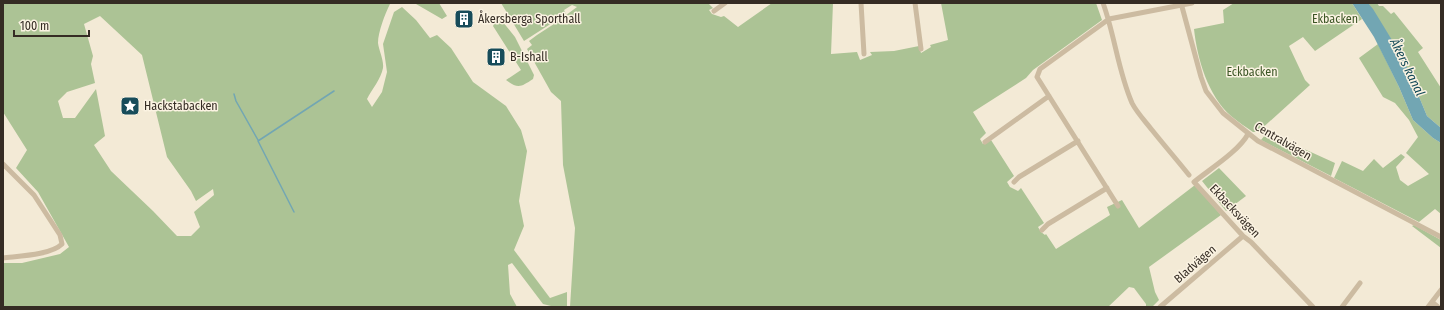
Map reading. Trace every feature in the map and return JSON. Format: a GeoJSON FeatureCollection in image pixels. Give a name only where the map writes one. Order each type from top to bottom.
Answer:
{"type":"FeatureCollection","features":[{"type":"Feature","properties":{"kind":"street"},"geometry":{"type":"LineString","coordinates":[[714,11],[725,3]]}},
{"type":"Feature","properties":{"kind":"street"},"geometry":{"type":"LineString","coordinates":[[861,3],[864,54]]}},
{"type":"Feature","properties":{"kind":"street"},"geometry":{"type":"LineString","coordinates":[[915,3],[921,49]]}},
{"type":"Feature","properties":{"kind":"street"},"geometry":{"type":"LineString","coordinates":[[1103,3],[1109,19],[1116,53],[1133,104],[1189,176]]}},
{"type":"Feature","properties":{"kind":"street"},"geometry":{"type":"LineString","coordinates":[[1118,206],[1037,77],[1040,69],[1109,19],[1192,3]]}},
{"type":"Feature","properties":{"kind":"street","name":"Centralvägen"},"geometry":{"type":"LineString","coordinates":[[1181,4],[1206,91],[1223,113],[1258,141],[1441,237]]}},
{"type":"Feature","properties":{"kind":"street"},"geometry":{"type":"LineString","coordinates":[[985,142],[1049,96]]}},
{"type":"Feature","properties":{"kind":"street","name":"Ekbacksvägen"},"geometry":{"type":"LineString","coordinates":[[1248,134],[1246,139],[1194,182],[1243,236],[1251,242],[1313,307]]}},
{"type":"Feature","properties":{"kind":"street"},"geometry":{"type":"LineString","coordinates":[[1014,182],[1019,177],[1078,141]]}},
{"type":"Feature","properties":{"kind":"street"},"geometry":{"type":"LineString","coordinates":[[3,164],[34,195],[60,235],[62,244],[55,250],[3,258]]}},
{"type":"Feature","properties":{"kind":"street"},"geometry":{"type":"LineString","coordinates":[[1042,230],[1048,224],[1107,188]]}},
{"type":"Feature","properties":{"kind":"street","name":"Bladvägen"},"geometry":{"type":"LineString","coordinates":[[1160,307],[1243,236]]}},
{"type":"Feature","properties":{"kind":"street"},"geometry":{"type":"LineString","coordinates":[[1342,307],[1360,283]]}},
{"type":"Feature","properties":{"kind":"street"},"geometry":{"type":"LineString","coordinates":[[1438,307],[1430,305],[1441,292]]}},
{"type":"Feature","properties":{"kind":"green space"},"geometry":{"type":"Polygon","coordinates":[[[3,3],[394,3],[390,4],[388,8],[378,39],[383,62],[382,72],[367,99],[372,107],[382,92],[387,72],[383,44],[394,12],[402,7],[416,20],[430,38],[437,35],[451,48],[473,82],[506,106],[521,130],[527,151],[519,201],[524,226],[514,250],[550,298],[567,292],[567,307],[555,307],[543,304],[512,263],[508,265],[510,294],[517,307],[3,307],[3,263],[22,263],[60,254],[69,247],[38,192],[16,168],[27,150],[3,112],[3,3]],[[100,16],[84,24],[93,56],[91,64],[95,83],[67,92],[58,101],[63,118],[75,118],[96,89],[105,136],[94,145],[111,171],[177,236],[191,236],[200,227],[194,212],[214,195],[213,189],[196,201],[191,191],[167,157],[142,55],[100,16]]]}},
{"type":"Feature","properties":{"kind":"green space"},"geometry":{"type":"Polygon","coordinates":[[[439,3],[447,16],[442,19],[416,4],[439,3]]]}},
{"type":"Feature","properties":{"kind":"green space"},"geometry":{"type":"Polygon","coordinates":[[[501,3],[708,3],[713,8],[709,10],[712,14],[721,17],[724,16],[738,27],[772,3],[833,3],[831,54],[857,52],[860,60],[872,55],[870,52],[894,51],[919,46],[921,53],[931,47],[930,45],[948,40],[941,3],[1096,3],[1102,20],[1033,70],[1026,78],[973,112],[986,133],[980,139],[983,144],[991,140],[1014,176],[1007,182],[1010,187],[1018,191],[1021,188],[1044,223],[1038,227],[1041,232],[1045,235],[1046,234],[1056,249],[1110,215],[1107,207],[1122,200],[1139,228],[1195,185],[1221,215],[1149,267],[1155,292],[1159,300],[1152,307],[1146,307],[1146,304],[1134,288],[1129,287],[1108,307],[570,307],[575,228],[563,165],[561,101],[551,92],[527,49],[532,45],[529,41],[577,7],[572,5],[564,10],[566,14],[524,41],[501,3]]]}},
{"type":"Feature","properties":{"kind":"green space","name":"Eckbacken"},"geometry":{"type":"Polygon","coordinates":[[[1234,3],[1352,3],[1362,19],[1315,51],[1303,37],[1289,46],[1305,80],[1310,85],[1258,132],[1253,132],[1223,108],[1205,76],[1198,52],[1194,29],[1224,23],[1223,10],[1234,3]]]}},
{"type":"Feature","properties":{"kind":"green space"},"geometry":{"type":"Polygon","coordinates":[[[1368,3],[1377,3],[1379,6],[1383,6],[1391,14],[1394,12],[1423,48],[1418,52],[1441,88],[1441,128],[1427,116],[1403,58],[1368,3]]]}},
{"type":"Feature","properties":{"kind":"green space"},"geometry":{"type":"Polygon","coordinates":[[[498,16],[515,37],[534,75],[533,79],[520,86],[514,85],[506,80],[521,70],[493,26],[498,16]]]}},
{"type":"Feature","properties":{"kind":"green space"},"geometry":{"type":"Polygon","coordinates":[[[1378,44],[1413,120],[1433,138],[1441,143],[1441,214],[1435,209],[1419,222],[1334,178],[1342,161],[1363,171],[1374,159],[1383,168],[1401,154],[1405,157],[1396,167],[1400,180],[1408,186],[1429,174],[1406,153],[1418,137],[1409,120],[1395,103],[1383,97],[1359,58],[1378,44]]]}},
{"type":"Feature","properties":{"kind":"green space"},"geometry":{"type":"Polygon","coordinates":[[[1265,135],[1286,145],[1302,148],[1335,163],[1331,176],[1261,140],[1265,135]]]}},
{"type":"Feature","properties":{"kind":"green space"},"geometry":{"type":"Polygon","coordinates":[[[1219,168],[1246,196],[1226,211],[1202,181],[1219,168]]]}},
{"type":"Feature","properties":{"kind":"green space"},"geometry":{"type":"Polygon","coordinates":[[[1414,225],[1441,240],[1441,248],[1412,226],[1414,225]]]}},
{"type":"Feature","properties":{"kind":"water"},"geometry":{"type":"Polygon","coordinates":[[[1352,3],[1368,3],[1373,9],[1403,58],[1427,116],[1441,128],[1441,143],[1433,138],[1413,120],[1399,87],[1374,37],[1352,3]]]}},
{"type":"Feature","properties":{"kind":"waterway"},"geometry":{"type":"LineString","coordinates":[[294,212],[258,141],[334,91]]}},
{"type":"Feature","properties":{"kind":"waterway"},"geometry":{"type":"LineString","coordinates":[[234,94],[236,101],[258,140]]}},
{"type":"Feature","properties":{"kind":"place","name":"Åkersberga Sporthall"},"geometry":{"type":"Point","coordinates":[464,19]}},
{"type":"Feature","properties":{"kind":"place","name":"B-Ishall"},"geometry":{"type":"Point","coordinates":[496,57]}},
{"type":"Feature","properties":{"kind":"place","name":"Hackstabacken"},"geometry":{"type":"Point","coordinates":[130,106]}},
{"type":"Feature","properties":{"kind":"park label","name":"Ekbacken"},"geometry":{"type":"Point","coordinates":[1335,19]}},
{"type":"Feature","properties":{"kind":"water label","name":"Åkers kanal"},"geometry":{"type":"Point","coordinates":[1408,67]}}]}
